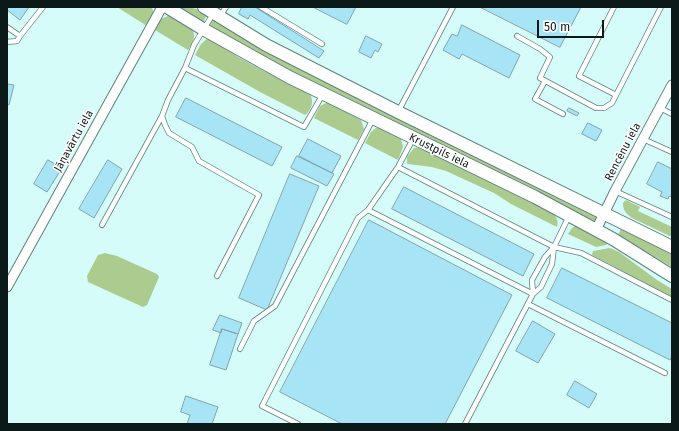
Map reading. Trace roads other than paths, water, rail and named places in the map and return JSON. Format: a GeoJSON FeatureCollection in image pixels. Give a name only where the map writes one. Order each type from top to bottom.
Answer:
{"type":"FeatureCollection","features":[{"type":"Feature","properties":{"kind":"main road","name":"Krustpils iela"},"geometry":{"type":"LineString","coordinates":[[167,7],[203,30],[289,77],[535,197],[613,239],[672,276]]}},
{"type":"Feature","properties":{"kind":"main road","name":"Krustpils iela"},"geometry":{"type":"LineString","coordinates":[[216,11],[266,45],[672,247]]}},
{"type":"Feature","properties":{"kind":"street","name":"Jāņavārtu iela"},"geometry":{"type":"LineString","coordinates":[[7,287],[162,7]]}},
{"type":"Feature","properties":{"kind":"street","name":"Rencēnu iela"},"geometry":{"type":"LineString","coordinates":[[596,230],[672,85]]}},
{"type":"Feature","properties":{"kind":"lane"},"geometry":{"type":"LineString","coordinates":[[7,42],[17,40],[43,7]]}},
{"type":"Feature","properties":{"kind":"lane"},"geometry":{"type":"LineString","coordinates":[[261,7],[322,44]]}},
{"type":"Feature","properties":{"kind":"lane"},"geometry":{"type":"LineString","coordinates":[[398,112],[453,7]]}},
{"type":"Feature","properties":{"kind":"lane"},"geometry":{"type":"LineString","coordinates":[[614,7],[579,76],[616,95]]}},
{"type":"Feature","properties":{"kind":"lane"},"geometry":{"type":"LineString","coordinates":[[517,36],[540,49],[550,57],[540,78],[596,108],[604,108],[612,103],[661,7]]}},
{"type":"Feature","properties":{"kind":"lane","name":"Krustpils iela"},"geometry":{"type":"LineString","coordinates":[[203,30],[216,11]]}},
{"type":"Feature","properties":{"kind":"lane"},"geometry":{"type":"LineString","coordinates":[[7,27],[20,36]]}},
{"type":"Feature","properties":{"kind":"lane"},"geometry":{"type":"LineString","coordinates":[[102,225],[162,116],[168,100],[185,68],[194,45],[203,30]]}},
{"type":"Feature","properties":{"kind":"lane"},"geometry":{"type":"LineString","coordinates":[[185,68],[304,127],[323,94]]}},
{"type":"Feature","properties":{"kind":"lane"},"geometry":{"type":"LineString","coordinates":[[545,81],[536,100],[563,114]]}},
{"type":"Feature","properties":{"kind":"lane"},"geometry":{"type":"LineString","coordinates":[[660,108],[672,114]]}},
{"type":"Feature","properties":{"kind":"lane"},"geometry":{"type":"LineString","coordinates":[[162,116],[164,125],[169,133],[192,147],[200,160],[259,195],[217,276]]}},
{"type":"Feature","properties":{"kind":"lane"},"geometry":{"type":"LineString","coordinates":[[240,349],[254,321],[275,306],[373,119]]}},
{"type":"Feature","properties":{"kind":"lane"},"geometry":{"type":"LineString","coordinates":[[298,424],[262,406],[358,218],[368,210],[398,167],[414,138]]}},
{"type":"Feature","properties":{"kind":"lane"},"geometry":{"type":"LineString","coordinates":[[643,139],[672,152]]}},
{"type":"Feature","properties":{"kind":"lane"},"geometry":{"type":"LineString","coordinates":[[398,167],[554,247],[581,254],[672,300]]}},
{"type":"Feature","properties":{"kind":"lane"},"geometry":{"type":"LineString","coordinates":[[616,191],[672,217]]}},
{"type":"Feature","properties":{"kind":"lane"},"geometry":{"type":"LineString","coordinates":[[368,210],[533,294]]}},
{"type":"Feature","properties":{"kind":"lane"},"geometry":{"type":"LineString","coordinates":[[533,294],[532,280],[545,257],[554,247],[569,216]]}},
{"type":"Feature","properties":{"kind":"lane"},"geometry":{"type":"LineString","coordinates":[[465,424],[533,294],[541,287],[552,264],[554,247]]}},
{"type":"Feature","properties":{"kind":"lane"},"geometry":{"type":"LineString","coordinates":[[528,304],[665,373]]}}]}
